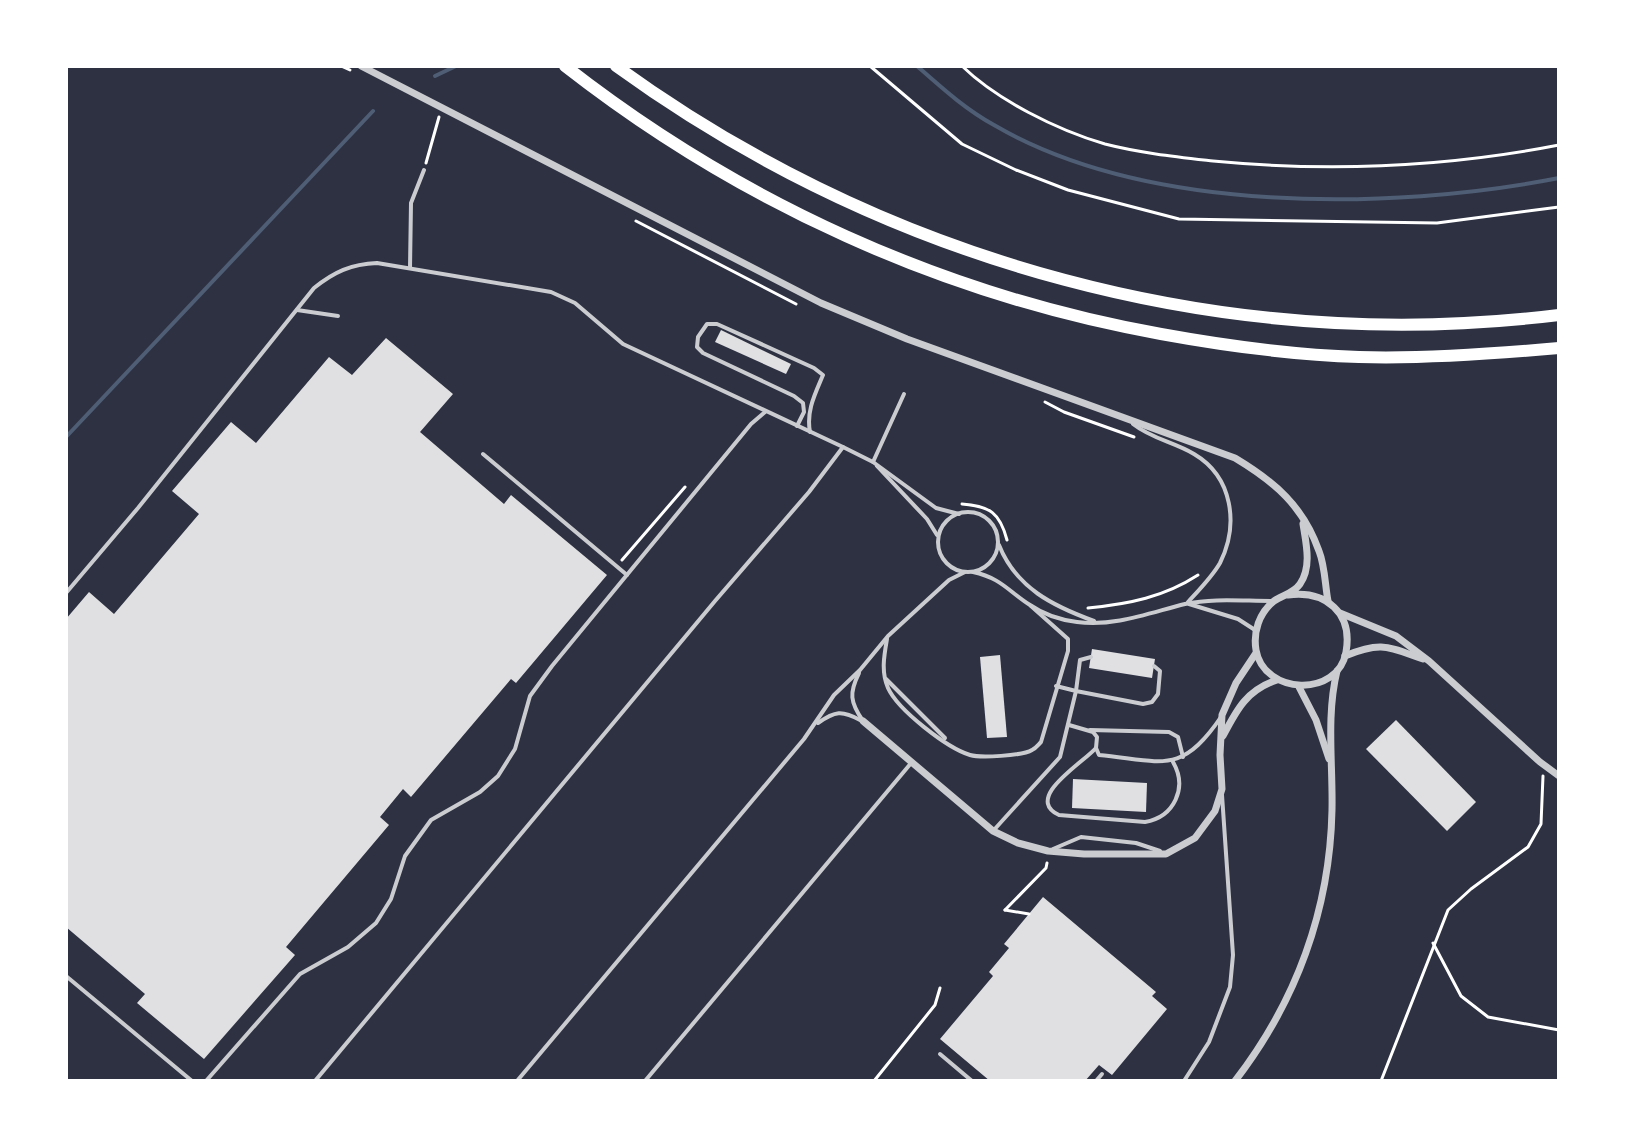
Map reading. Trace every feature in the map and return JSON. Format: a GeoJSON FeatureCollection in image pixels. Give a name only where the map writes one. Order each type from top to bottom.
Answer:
{"type":"FeatureCollection","features":[{"type":"Feature","properties":{"kind":"highway"},"geometry":{"type":"LineString","coordinates":[[565,66],[603,96],[685,151],[817,224],[918,268],[1035,307],[1102,324],[1287,353],[1416,357],[1559,348]]}},
{"type":"Feature","properties":{"kind":"highway"},"geometry":{"type":"LineString","coordinates":[[616,66],[698,122],[823,192],[922,235],[1043,276],[1173,305],[1269,319],[1380,325],[1445,324],[1559,315]]}},
{"type":"Feature","properties":{"kind":"street"},"geometry":{"type":"LineString","coordinates":[[361,66],[821,303],[907,339],[1235,458],[1278,487],[1302,514],[1320,552],[1328,601]]}},
{"type":"Feature","properties":{"kind":"street"},"geometry":{"type":"LineString","coordinates":[[1302,514],[1308,556],[1299,586],[1275,601],[1262,614],[1255,630],[1256,653],[1264,669],[1277,680],[1299,687],[1319,683],[1337,671]]}},
{"type":"Feature","properties":{"kind":"street"},"geometry":{"type":"LineString","coordinates":[[1235,1081],[1273,1029],[1289,998],[1316,923],[1327,869],[1332,811],[1331,695],[1337,671],[1345,656],[1348,634],[1340,613],[1328,601],[1316,595],[1288,595]]}},
{"type":"Feature","properties":{"kind":"street"},"geometry":{"type":"LineString","coordinates":[[1340,613],[1396,636],[1429,661],[1559,776]]}},
{"type":"Feature","properties":{"kind":"street"},"geometry":{"type":"LineString","coordinates":[[1345,656],[1368,647],[1384,646],[1429,661]]}},
{"type":"Feature","properties":{"kind":"street"},"geometry":{"type":"LineString","coordinates":[[863,721],[993,831],[1018,843],[1048,851],[1166,854],[1195,838],[1215,811],[1222,789],[1222,715],[1236,683],[1256,653]]}},
{"type":"Feature","properties":{"kind":"street"},"geometry":{"type":"LineString","coordinates":[[1222,738],[1236,711],[1251,694],[1259,686],[1277,680]]}},
{"type":"Feature","properties":{"kind":"street"},"geometry":{"type":"LineString","coordinates":[[1299,687],[1316,720],[1331,765]]}},
{"type":"Feature","properties":{"kind":"lane"},"geometry":{"type":"LineString","coordinates":[[410,268],[411,203],[424,170]]}},
{"type":"Feature","properties":{"kind":"lane"},"geometry":{"type":"LineString","coordinates":[[66,593],[314,288],[345,267],[377,263],[551,292],[575,303],[623,344],[873,462],[936,508],[959,514],[976,513],[987,519],[995,530],[1006,563],[1042,599],[1096,622]]}},
{"type":"Feature","properties":{"kind":"lane"},"geometry":{"type":"LineString","coordinates":[[297,310],[338,316]]}},
{"type":"Feature","properties":{"kind":"lane"},"geometry":{"type":"LineString","coordinates":[[797,426],[804,412],[803,403],[703,353],[697,347],[698,337],[707,324],[717,324],[814,368],[823,375],[812,401],[808,421],[810,432]]}},
{"type":"Feature","properties":{"kind":"lane"},"geometry":{"type":"LineString","coordinates":[[873,462],[904,394]]}},
{"type":"Feature","properties":{"kind":"lane"},"geometry":{"type":"LineString","coordinates":[[206,1081],[300,974],[362,938],[376,923],[391,899],[405,856],[431,820],[480,792],[498,776],[515,749],[530,696],[552,666],[751,424],[765,412]]}},
{"type":"Feature","properties":{"kind":"lane"},"geometry":{"type":"LineString","coordinates":[[1128,419],[1146,434],[1194,454],[1215,470],[1226,491],[1231,507],[1228,543],[1219,566],[1187,604]]}},
{"type":"Feature","properties":{"kind":"lane"},"geometry":{"type":"LineString","coordinates":[[315,1081],[809,492],[843,447]]}},
{"type":"Feature","properties":{"kind":"lane"},"geometry":{"type":"LineString","coordinates":[[483,454],[627,575]]}},
{"type":"Feature","properties":{"kind":"lane"},"geometry":{"type":"LineString","coordinates":[[873,462],[927,519],[938,536]]}},
{"type":"Feature","properties":{"kind":"lane"},"geometry":{"type":"LineString","coordinates":[[888,636],[883,659],[889,691],[906,712],[957,749],[973,756],[1031,751],[1041,742],[1068,651],[1068,639],[1002,582],[991,575],[952,568],[944,560],[938,546],[938,536],[945,522],[959,514]]}},
{"type":"Feature","properties":{"kind":"lane"},"geometry":{"type":"LineString","coordinates":[[973,572],[989,563],[998,542]]}},
{"type":"Feature","properties":{"kind":"lane"},"geometry":{"type":"LineString","coordinates":[[517,1081],[813,726],[834,695],[888,636],[949,580],[965,572]]}},
{"type":"Feature","properties":{"kind":"lane"},"geometry":{"type":"LineString","coordinates":[[1031,606],[1078,622],[1120,622],[1214,600],[1275,601]]}},
{"type":"Feature","properties":{"kind":"lane"},"geometry":{"type":"LineString","coordinates":[[1187,604],[1238,619],[1255,630]]}},
{"type":"Feature","properties":{"kind":"lane"},"geometry":{"type":"LineString","coordinates":[[993,831],[1060,757],[1080,660],[1091,657]]}},
{"type":"Feature","properties":{"kind":"lane"},"geometry":{"type":"LineString","coordinates":[[1056,686],[1130,702],[1152,702],[1161,681],[1160,671],[1154,666]]}},
{"type":"Feature","properties":{"kind":"lane"},"geometry":{"type":"LineString","coordinates":[[860,670],[850,689],[851,699],[863,721]]}},
{"type":"Feature","properties":{"kind":"lane"},"geometry":{"type":"LineString","coordinates":[[884,677],[957,749]]}},
{"type":"Feature","properties":{"kind":"lane"},"geometry":{"type":"LineString","coordinates":[[813,726],[840,711],[863,721]]}},
{"type":"Feature","properties":{"kind":"lane"},"geometry":{"type":"LineString","coordinates":[[1069,725],[1093,732],[1097,737],[1099,755],[1173,762],[1204,742],[1222,715]]}},
{"type":"Feature","properties":{"kind":"lane"},"geometry":{"type":"LineString","coordinates":[[1085,730],[1169,732],[1178,737],[1183,757]]}},
{"type":"Feature","properties":{"kind":"lane"},"geometry":{"type":"LineString","coordinates":[[1096,748],[1066,773],[1047,796],[1046,803],[1051,811],[1059,815],[1145,822],[1158,820],[1171,808],[1179,790],[1179,772],[1173,762]]}},
{"type":"Feature","properties":{"kind":"lane"},"geometry":{"type":"LineString","coordinates":[[645,1081],[912,762]]}},
{"type":"Feature","properties":{"kind":"lane"},"geometry":{"type":"LineString","coordinates":[[1184,1081],[1209,1042],[1230,987],[1233,955],[1222,789]]}},
{"type":"Feature","properties":{"kind":"lane"},"geometry":{"type":"LineString","coordinates":[[1048,851],[1081,837],[1136,843],[1166,854]]}},
{"type":"Feature","properties":{"kind":"lane"},"geometry":{"type":"LineString","coordinates":[[66,976],[192,1081]]}},
{"type":"Feature","properties":{"kind":"lane"},"geometry":{"type":"LineString","coordinates":[[940,1054],[972,1081]]}},
{"type":"Feature","properties":{"kind":"lane"},"geometry":{"type":"LineString","coordinates":[[1096,1081],[1102,1074]]}},
{"type":"Feature","properties":{"kind":"path"},"geometry":{"type":"LineString","coordinates":[[870,66],[962,144],[1068,190],[1179,219],[1437,223],[1559,207]]}},
{"type":"Feature","properties":{"kind":"path"},"geometry":{"type":"LineString","coordinates":[[962,66],[978,82],[1039,117],[1105,144],[1181,158],[1262,166],[1394,166],[1511,154],[1559,145]]}},
{"type":"Feature","properties":{"kind":"path"},"geometry":{"type":"LineString","coordinates":[[424,170],[439,117]]}},
{"type":"Feature","properties":{"kind":"path"},"geometry":{"type":"LineString","coordinates":[[1064,412],[1143,440]]}},
{"type":"Feature","properties":{"kind":"path"},"geometry":{"type":"LineString","coordinates":[[951,504],[984,507],[1002,521],[1008,544]]}},
{"type":"Feature","properties":{"kind":"path"},"geometry":{"type":"LineString","coordinates":[[1079,609],[1130,604],[1179,588],[1202,573]]}},
{"type":"Feature","properties":{"kind":"path"},"geometry":{"type":"LineString","coordinates":[[1381,1081],[1448,910],[1528,847],[1541,824],[1544,778],[1540,762]]}},
{"type":"Feature","properties":{"kind":"path"},"geometry":{"type":"LineString","coordinates":[[1029,914],[1005,910],[1046,868]]}},
{"type":"Feature","properties":{"kind":"path"},"geometry":{"type":"LineString","coordinates":[[1433,943],[1461,996],[1488,1017],[1559,1030]]}},
{"type":"Feature","properties":{"kind":"path"},"geometry":{"type":"LineString","coordinates":[[874,1081],[935,1005],[940,988]]}},
{"type":"Feature","properties":{"kind":"building"},"geometry":{"type":"Polygon","coordinates":[[[721,330],[791,364],[786,374],[715,342],[721,330]]]}},
{"type":"Feature","properties":{"kind":"building"},"geometry":{"type":"Polygon","coordinates":[[[386,338],[453,394],[420,432],[504,504],[511,495],[607,575],[516,683],[511,679],[411,797],[403,789],[380,817],[389,825],[286,947],[295,955],[204,1059],[137,1003],[145,994],[66,927],[66,619],[89,592],[114,614],[199,514],[172,491],[231,422],[256,443],[329,357],[352,375],[386,338]]]}},
{"type":"Feature","properties":{"kind":"building"},"geometry":{"type":"Polygon","coordinates":[[[1092,649],[1155,659],[1152,678],[1089,668],[1092,649]]]}},
{"type":"Feature","properties":{"kind":"building"},"geometry":{"type":"Polygon","coordinates":[[[1000,655],[1007,737],[987,738],[980,657],[1000,655]]]}},
{"type":"Feature","properties":{"kind":"building"},"geometry":{"type":"Polygon","coordinates":[[[1396,720],[1476,802],[1447,831],[1366,749],[1396,720]]]}},
{"type":"Feature","properties":{"kind":"building"},"geometry":{"type":"Polygon","coordinates":[[[1073,779],[1147,783],[1146,812],[1072,808],[1073,779]]]}},
{"type":"Feature","properties":{"kind":"building"},"geometry":{"type":"Polygon","coordinates":[[[1043,897],[1156,992],[1152,996],[1167,1009],[1112,1075],[1099,1065],[1085,1081],[990,1081],[940,1039],[993,976],[989,972],[1009,948],[1004,944],[1043,897]]]}},
{"type":"Feature","properties":{"kind":"waterway"},"geometry":{"type":"LineString","coordinates":[[435,76],[456,66]]}},
{"type":"Feature","properties":{"kind":"waterway"},"geometry":{"type":"LineString","coordinates":[[917,66],[983,119],[1055,154],[1123,175],[1195,190],[1270,197],[1346,199],[1421,196],[1559,178]]}},
{"type":"Feature","properties":{"kind":"waterway"},"geometry":{"type":"LineString","coordinates":[[66,437],[373,111]]}}]}
